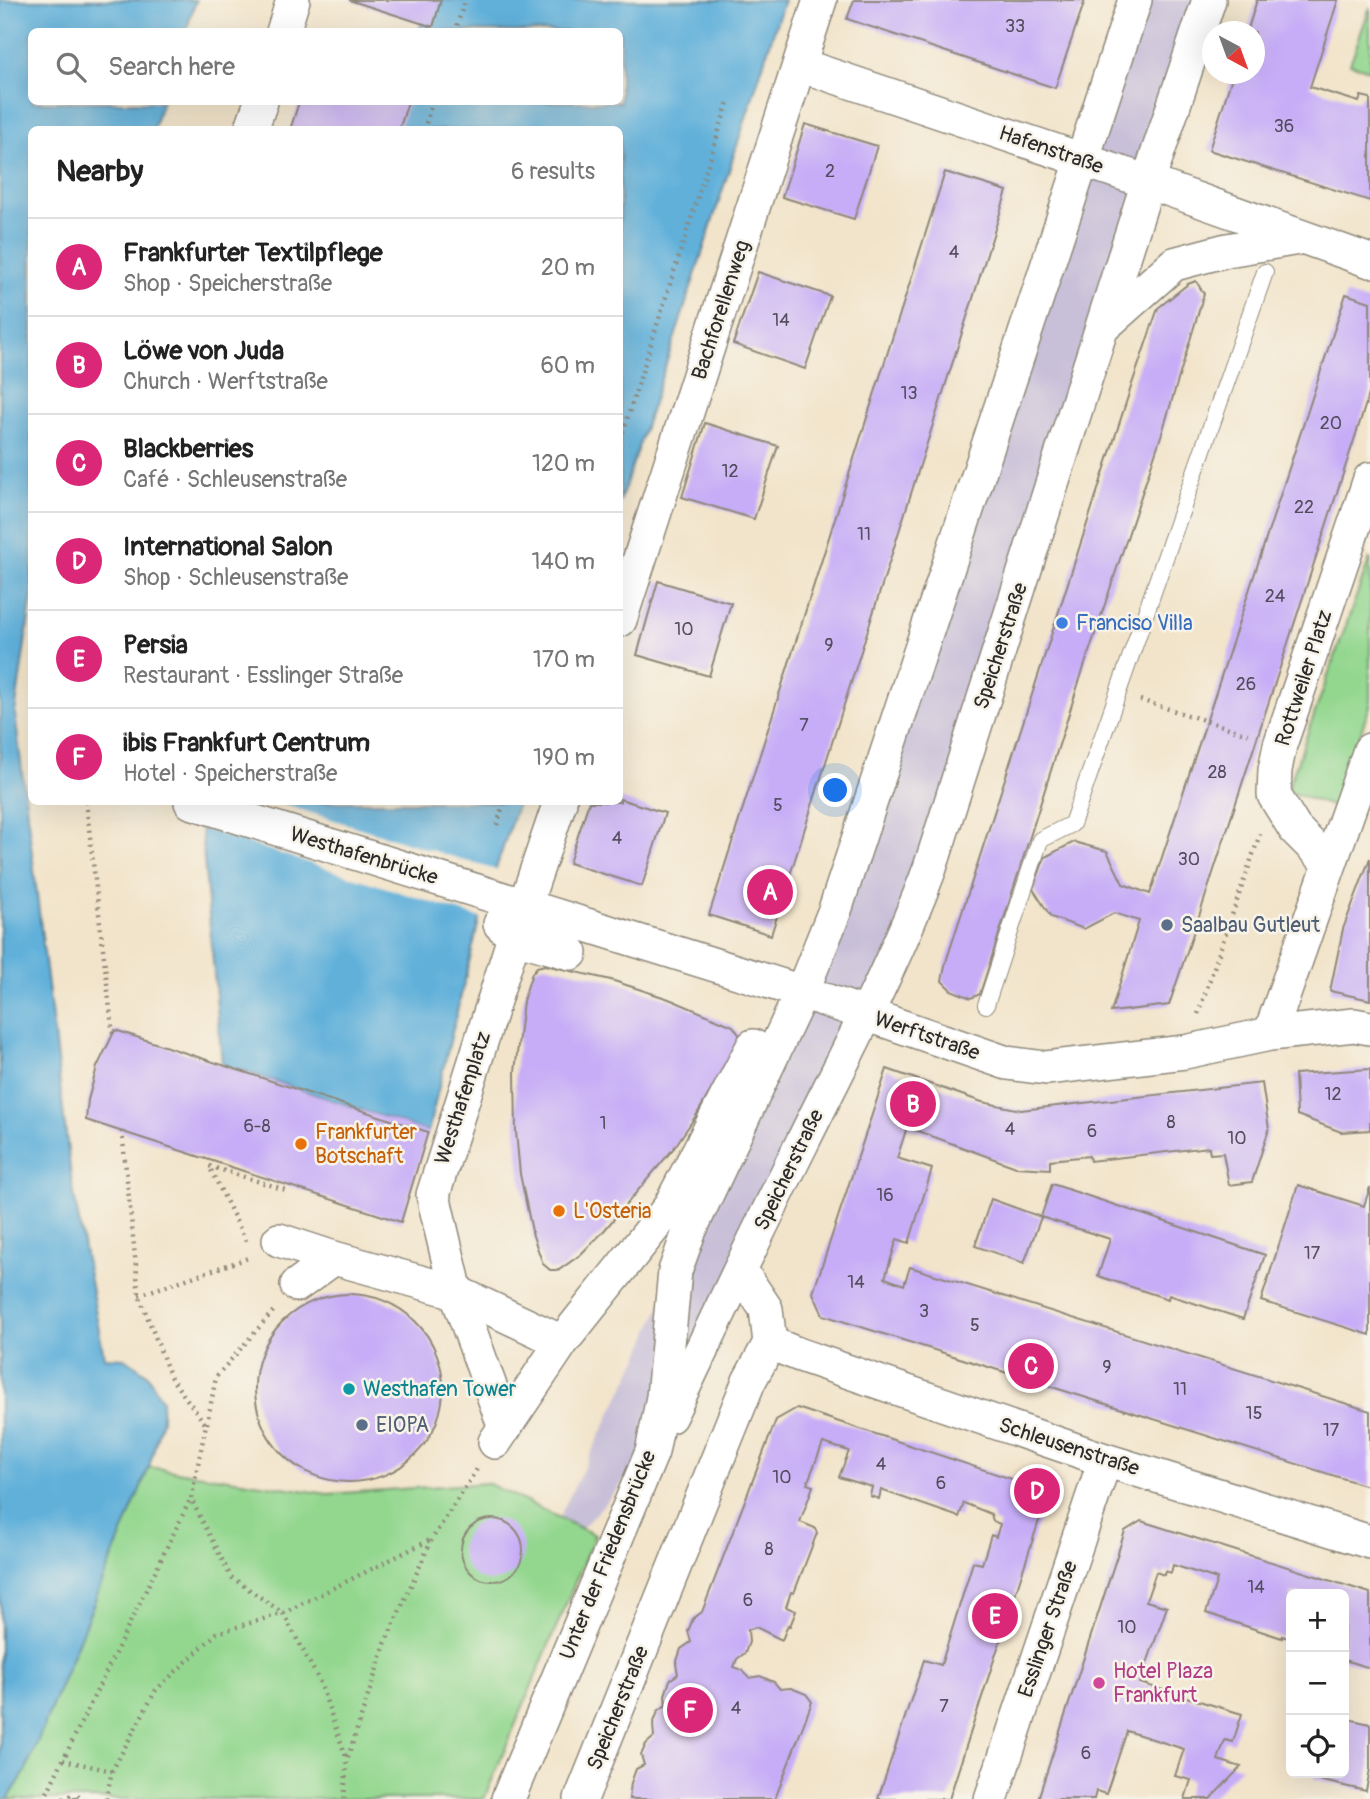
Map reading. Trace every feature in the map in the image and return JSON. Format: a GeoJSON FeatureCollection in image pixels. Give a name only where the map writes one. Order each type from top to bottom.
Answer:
{"type":"FeatureCollection","features":[{"type":"Feature","properties":{"kind":"street"},"geometry":{"type":"LineString","coordinates":[[284,28],[293,0]]}},
{"type":"Feature","properties":{"kind":"street","name":"Bachforellenweg"},"geometry":{"type":"LineString","coordinates":[[623,611],[820,0]]}},
{"type":"Feature","properties":{"kind":"street"},"geometry":{"type":"LineString","coordinates":[[802,992],[835,910],[1135,0]]}},
{"type":"Feature","properties":{"kind":"street","name":"Speicherstraße"},"geometry":{"type":"LineString","coordinates":[[652,1452],[911,922],[1209,0]]}},
{"type":"Feature","properties":{"kind":"street","name":"Hafenstraße"},"geometry":{"type":"LineString","coordinates":[[800,65],[1148,182],[1370,261]]}},
{"type":"Feature","properties":{"kind":"street"},"geometry":{"type":"LineString","coordinates":[[252,126],[260,105]]}},
{"type":"Feature","properties":{"kind":"street","name":"Hafenstraße"},"geometry":{"type":"LineString","coordinates":[[1104,326],[1174,264],[1227,250],[1302,237]]}},
{"type":"Feature","properties":{"kind":"street","name":"Rottweiler Platz"},"geometry":{"type":"LineString","coordinates":[[1329,863],[1296,829],[1274,795],[1275,770],[1280,745],[1370,479]]}},
{"type":"Feature","properties":{"kind":"street"},"geometry":{"type":"LineString","coordinates":[[1270,1034],[1370,750]]}},
{"type":"Feature","properties":{"kind":"street","name":"Westhafenbrücke"},"geometry":{"type":"LineString","coordinates":[[199,805],[507,914]]}},
{"type":"Feature","properties":{"kind":"street"},"geometry":{"type":"LineString","coordinates":[[559,805],[507,914],[571,953]]}},
{"type":"Feature","properties":{"kind":"street","name":"Werftstraße"},"geometry":{"type":"LineString","coordinates":[[507,914],[802,992],[1007,1063],[1046,1068],[1185,1052],[1270,1034],[1354,1025],[1370,1028]]}},
{"type":"Feature","properties":{"kind":"street","name":"Westhafenplatz"},"geometry":{"type":"LineString","coordinates":[[499,1437],[456,1292],[433,1195],[507,914]]}},
{"type":"Feature","properties":{"kind":"street","name":"Unter der Friedensbrücke"},"geometry":{"type":"LineString","coordinates":[[508,1799],[652,1452],[663,1398],[675,1271],[689,1232],[802,992]]}},
{"type":"Feature","properties":{"kind":"street"},"geometry":{"type":"LineString","coordinates":[[499,1437],[562,1342],[669,1208],[754,1043]]}},
{"type":"Feature","properties":{"kind":"street"},"geometry":{"type":"LineString","coordinates":[[263,1250],[334,1258],[456,1292],[562,1342]]}},
{"type":"Feature","properties":{"kind":"street"},"geometry":{"type":"LineString","coordinates":[[290,1292],[334,1258]]}},
{"type":"Feature","properties":{"kind":"street"},"geometry":{"type":"LineString","coordinates":[[740,1270],[766,1309],[771,1343]]}},
{"type":"Feature","properties":{"kind":"street","name":"Speicherstraße"},"geometry":{"type":"LineString","coordinates":[[581,1799],[748,1381],[771,1343]]}},
{"type":"Feature","properties":{"kind":"street","name":"Schleusenstraße"},"geometry":{"type":"LineString","coordinates":[[771,1343],[800,1356],[1105,1460],[1370,1542]]}},
{"type":"Feature","properties":{"kind":"street","name":"Esslinger Straße"},"geometry":{"type":"LineString","coordinates":[[991,1799],[1105,1460]]}},
{"type":"Feature","properties":{"kind":"lane"},"geometry":{"type":"LineString","coordinates":[[986,1004],[1040,840],[1072,824],[1265,272]]}},
{"type":"Feature","properties":{"kind":"path"},"geometry":{"type":"LineString","coordinates":[[456,28],[465,0]]}},
{"type":"Feature","properties":{"kind":"path"},"geometry":{"type":"LineString","coordinates":[[623,432],[728,102]]}},
{"type":"Feature","properties":{"kind":"path"},"geometry":{"type":"LineString","coordinates":[[425,126],[431,105]]}},
{"type":"Feature","properties":{"kind":"path"},"geometry":{"type":"LineString","coordinates":[[1117,693],[1257,737]]}},
{"type":"Feature","properties":{"kind":"path"},"geometry":{"type":"LineString","coordinates":[[86,805],[113,1035]]}},
{"type":"Feature","properties":{"kind":"path"},"geometry":{"type":"LineString","coordinates":[[497,825],[503,805]]}},
{"type":"Feature","properties":{"kind":"path"},"geometry":{"type":"LineString","coordinates":[[1196,1019],[1264,823]]}},
{"type":"Feature","properties":{"kind":"path"},"geometry":{"type":"LineString","coordinates":[[122,1132],[139,1295],[171,1378],[206,1425]]}},
{"type":"Feature","properties":{"kind":"path"},"geometry":{"type":"LineString","coordinates":[[139,1295],[263,1250],[209,1166],[289,1191]]}},
{"type":"Feature","properties":{"kind":"path"},"geometry":{"type":"LineString","coordinates":[[44,1799],[191,1499],[216,1377],[290,1292]]}},
{"type":"Feature","properties":{"kind":"path"},"geometry":{"type":"LineString","coordinates":[[344,1799],[347,1760],[386,1641],[432,1539],[499,1437]]}},
{"type":"Feature","properties":{"kind":"path"},"geometry":{"type":"LineString","coordinates":[[191,1499],[231,1577],[283,1614],[319,1680],[347,1760]]}},
{"type":"Feature","properties":{"kind":"path"},"geometry":{"type":"LineString","coordinates":[[106,1799],[112,1771],[156,1690],[217,1633],[283,1614],[432,1539]]}},
{"type":"Feature","properties":{"kind":"path"},"geometry":{"type":"LineString","coordinates":[[63,1760],[112,1771]]}},
{"type":"Feature","properties":{"kind":"path"},"geometry":{"type":"LineString","coordinates":[[63,1799],[84,1799]]}},
{"type":"Feature","properties":{"kind":"shaded area"},"geometry":{"type":"Polygon","coordinates":[[[1135,0],[1209,0],[930,868],[652,1452],[582,1528],[424,1799],[460,1716],[640,1355],[675,1271],[802,992],[1135,0]]]}},
{"type":"Feature","properties":{"kind":"green space"},"geometry":{"type":"Polygon","coordinates":[[[1370,7],[1370,70],[1350,64],[1370,7]]]}},
{"type":"Feature","properties":{"kind":"green space"},"geometry":{"type":"Polygon","coordinates":[[[1370,558],[1370,706],[1334,807],[1287,791],[1370,558]]]}},
{"type":"Feature","properties":{"kind":"green space"},"geometry":{"type":"Polygon","coordinates":[[[149,1467],[328,1494],[487,1483],[595,1535],[484,1799],[8,1799],[25,1772],[149,1467]]]}},
{"type":"Feature","properties":{"kind":"water"},"geometry":{"type":"Polygon","coordinates":[[[0,0],[196,0],[187,28],[28,28],[28,105],[161,105],[154,126],[28,126],[28,624],[15,713],[72,1184],[104,1357],[125,1358],[147,1374],[162,1400],[162,1419],[149,1467],[25,1772],[8,1799],[0,1799],[0,0]]]}},
{"type":"Feature","properties":{"kind":"water"},"geometry":{"type":"Polygon","coordinates":[[[429,0],[784,0],[623,493],[623,126],[391,126],[397,105],[623,105],[623,28],[420,28],[429,0]]]}},
{"type":"Feature","properties":{"kind":"water"},"geometry":{"type":"Polygon","coordinates":[[[199,805],[517,805],[480,917],[428,1132],[222,1064],[199,805]]]}},
{"type":"Feature","properties":{"kind":"pier"},"geometry":{"type":"Polygon","coordinates":[[[195,805],[286,805],[499,871],[483,919],[198,827],[195,805]]]}},
{"type":"Feature","properties":{"kind":"building"},"geometry":{"type":"Polygon","coordinates":[[[349,0],[441,0],[433,27],[349,0]]]}},
{"type":"Feature","properties":{"kind":"building"},"geometry":{"type":"Polygon","coordinates":[[[854,0],[1085,0],[1055,88],[847,19],[854,0]]]}},
{"type":"Feature","properties":{"kind":"building"},"geometry":{"type":"Polygon","coordinates":[[[1257,0],[1338,0],[1310,87],[1359,102],[1361,96],[1370,98],[1370,201],[1209,150],[1230,84],[1265,84],[1265,21],[1250,21],[1257,0]]]}},
{"type":"Feature","properties":{"kind":"building"},"geometry":{"type":"Polygon","coordinates":[[[298,105],[407,105],[400,126],[291,126],[298,105]]]}},
{"type":"Feature","properties":{"kind":"building"},"geometry":{"type":"Polygon","coordinates":[[[805,124],[877,146],[854,219],[782,197],[805,124]]]}},
{"type":"Feature","properties":{"kind":"building"},"geometry":{"type":"Polygon","coordinates":[[[945,172],[1007,191],[771,935],[709,915],[945,172]]]}},
{"type":"Feature","properties":{"kind":"building"},"geometry":{"type":"Polygon","coordinates":[[[758,272],[830,296],[805,369],[733,344],[758,272]]]}},
{"type":"Feature","properties":{"kind":"building"},"geometry":{"type":"Polygon","coordinates":[[[1196,281],[1204,294],[1162,433],[1079,682],[980,994],[971,998],[951,990],[942,981],[945,965],[1158,308],[1188,284],[1196,281]]]}},
{"type":"Feature","properties":{"kind":"building"},"geometry":{"type":"Polygon","coordinates":[[[1346,294],[1370,302],[1370,391],[1201,910],[1169,1005],[1111,1012],[1139,921],[1114,913],[1084,929],[1051,917],[1033,889],[1045,857],[1074,842],[1107,851],[1123,884],[1150,894],[1346,294]]]}},
{"type":"Feature","properties":{"kind":"building"},"geometry":{"type":"Polygon","coordinates":[[[705,423],[778,446],[754,519],[682,497],[705,423]]]}},
{"type":"Feature","properties":{"kind":"building"},"geometry":{"type":"Polygon","coordinates":[[[658,581],[731,603],[709,676],[637,655],[658,581]]]}},
{"type":"Feature","properties":{"kind":"building"},"geometry":{"type":"Polygon","coordinates":[[[623,800],[665,813],[642,886],[569,863],[588,805],[623,805],[623,800]]]}},
{"type":"Feature","properties":{"kind":"building"},"geometry":{"type":"Polygon","coordinates":[[[1370,858],[1370,1000],[1330,991],[1343,929],[1370,858]]]}},
{"type":"Feature","properties":{"kind":"building"},"geometry":{"type":"Polygon","coordinates":[[[545,965],[611,980],[669,999],[733,1026],[740,1036],[697,1114],[674,1148],[602,1233],[580,1255],[559,1270],[550,1270],[543,1264],[533,1236],[520,1174],[516,1132],[515,1072],[523,1001],[532,973],[537,967],[545,965]]]}},
{"type":"Feature","properties":{"kind":"building"},"geometry":{"type":"Polygon","coordinates":[[[115,1030],[428,1132],[401,1222],[86,1120],[88,1100],[97,1067],[115,1030]]]}},
{"type":"Feature","properties":{"kind":"building"},"geometry":{"type":"Polygon","coordinates":[[[887,1069],[982,1102],[1021,1110],[1262,1083],[1269,1129],[1252,1182],[1229,1185],[1223,1153],[1210,1154],[1209,1147],[1090,1161],[1089,1156],[1050,1160],[1050,1169],[1016,1167],[907,1127],[897,1158],[932,1169],[909,1243],[897,1239],[885,1278],[904,1285],[910,1267],[1370,1411],[1370,1487],[823,1315],[813,1293],[887,1069]]]}},
{"type":"Feature","properties":{"kind":"building"},"geometry":{"type":"Polygon","coordinates":[[[1370,1069],[1370,1130],[1341,1132],[1297,1115],[1295,1074],[1370,1069]]]}},
{"type":"Feature","properties":{"kind":"building"},"geometry":{"type":"Polygon","coordinates":[[[1052,1184],[1265,1255],[1243,1319],[1169,1295],[1168,1299],[1098,1276],[1110,1239],[1041,1217],[1052,1184]]]}},
{"type":"Feature","properties":{"kind":"building"},"geometry":{"type":"Polygon","coordinates":[[[1298,1185],[1364,1206],[1370,1187],[1370,1335],[1261,1301],[1298,1185]]]}},
{"type":"Feature","properties":{"kind":"building"},"geometry":{"type":"Polygon","coordinates":[[[991,1199],[1041,1217],[1024,1263],[975,1246],[991,1199]]]}},
{"type":"Feature","properties":{"kind":"building","name":"Westhafen Tower"},"geometry":{"type":"Polygon","coordinates":[[[349,1294],[385,1301],[416,1321],[436,1352],[443,1388],[436,1424],[416,1455],[385,1475],[349,1482],[313,1475],[282,1455],[262,1424],[255,1388],[262,1352],[282,1321],[313,1301],[349,1294]]]}},
{"type":"Feature","properties":{"kind":"building"},"geometry":{"type":"Polygon","coordinates":[[[797,1408],[1036,1487],[1044,1505],[949,1799],[878,1799],[924,1660],[941,1665],[973,1562],[982,1564],[991,1535],[996,1537],[1000,1524],[993,1521],[991,1514],[964,1503],[959,1517],[881,1490],[879,1499],[870,1496],[872,1487],[839,1477],[849,1451],[823,1443],[807,1484],[813,1486],[800,1522],[815,1528],[817,1533],[786,1607],[796,1611],[782,1640],[756,1627],[748,1630],[749,1642],[745,1653],[737,1659],[734,1667],[750,1678],[760,1676],[774,1682],[780,1689],[791,1688],[806,1694],[812,1702],[775,1799],[629,1799],[636,1769],[644,1765],[641,1755],[646,1744],[654,1737],[653,1725],[658,1711],[666,1705],[665,1695],[670,1680],[678,1674],[676,1664],[681,1649],[691,1642],[688,1631],[693,1619],[702,1612],[776,1420],[797,1408]]]}},
{"type":"Feature","properties":{"kind":"building"},"geometry":{"type":"Polygon","coordinates":[[[492,1519],[514,1528],[523,1550],[514,1572],[492,1581],[470,1572],[461,1550],[470,1528],[492,1519]]]}},
{"type":"Feature","properties":{"kind":"building"},"geometry":{"type":"Polygon","coordinates":[[[1141,1521],[1370,1593],[1370,1668],[1349,1662],[1349,1589],[1286,1589],[1286,1637],[1282,1638],[1206,1613],[1217,1579],[1173,1565],[1171,1573],[1165,1571],[1164,1575],[1156,1572],[1146,1601],[1167,1607],[1140,1683],[1242,1714],[1233,1742],[1225,1740],[1218,1760],[1241,1767],[1210,1799],[1185,1799],[1191,1780],[1175,1776],[1184,1749],[1127,1731],[1106,1794],[1096,1791],[1094,1799],[1038,1799],[1125,1531],[1141,1521]]]}},
{"type":"Feature","properties":{"kind":"building"},"geometry":{"type":"Polygon","coordinates":[[[1349,1719],[1370,1724],[1370,1769],[1366,1791],[1314,1779],[1349,1778],[1349,1719]]]}},
{"type":"Feature","properties":{"kind":"place","name":"Franciso Villa"},"geometry":{"type":"Point","coordinates":[1062,623]}},
{"type":"Feature","properties":{"kind":"place","name":"Frankfurter Textilpflege"},"geometry":{"type":"Point","coordinates":[770,892]}},
{"type":"Feature","properties":{"kind":"place","name":"Saalbau Gutleut"},"geometry":{"type":"Point","coordinates":[1167,925]}},
{"type":"Feature","properties":{"kind":"place","name":"Löwe von Juda"},"geometry":{"type":"Point","coordinates":[913,1104]}},
{"type":"Feature","properties":{"kind":"place","name":"Frankfurter Botschaft"},"geometry":{"type":"Point","coordinates":[301,1144]}},
{"type":"Feature","properties":{"kind":"place","name":"L'Osteria"},"geometry":{"type":"Point","coordinates":[559,1211]}},
{"type":"Feature","properties":{"kind":"place","name":"Blackberries"},"geometry":{"type":"Point","coordinates":[1031,1366]}},
{"type":"Feature","properties":{"kind":"place","name":"Westhafen Tower"},"geometry":{"type":"Point","coordinates":[349,1389]}},
{"type":"Feature","properties":{"kind":"place","name":"EIOPA"},"geometry":{"type":"Point","coordinates":[362,1425]}},
{"type":"Feature","properties":{"kind":"place","name":"International Salon"},"geometry":{"type":"Point","coordinates":[1037,1491]}},
{"type":"Feature","properties":{"kind":"place","name":"Persia"},"geometry":{"type":"Point","coordinates":[995,1616]}},
{"type":"Feature","properties":{"kind":"place","name":"Hotel Plaza Frankfurt"},"geometry":{"type":"Point","coordinates":[1099,1683]}},
{"type":"Feature","properties":{"kind":"place","name":"ibis Frankfurt Centrum"},"geometry":{"type":"Point","coordinates":[690,1710]}}]}
